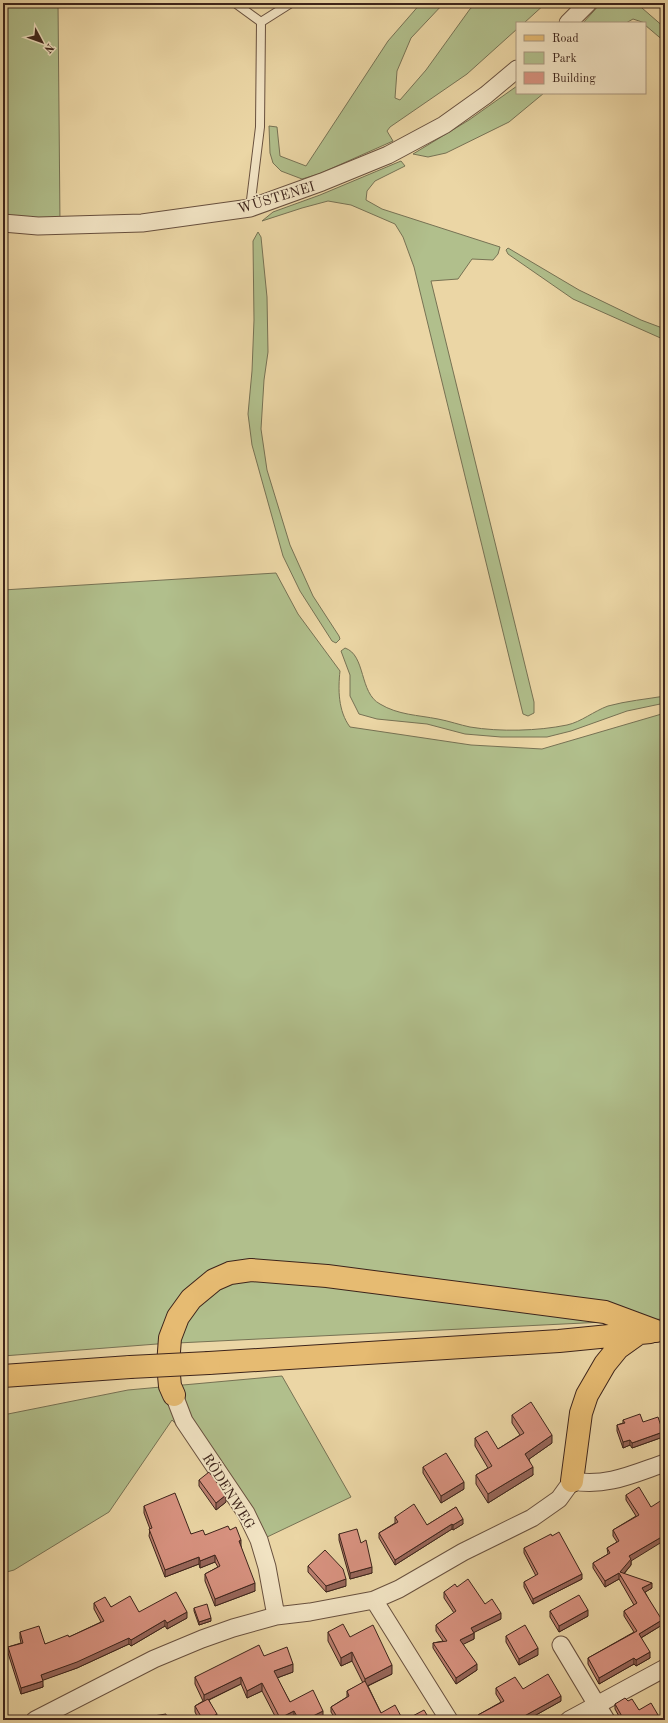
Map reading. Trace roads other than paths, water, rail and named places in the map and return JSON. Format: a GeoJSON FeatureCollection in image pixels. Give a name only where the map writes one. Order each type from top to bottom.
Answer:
{"type":"FeatureCollection","features":[{"type":"Feature","properties":{"kind":"main road"},"geometry":{"type":"LineString","coordinates":[[174,1395],[170,1386],[168,1365],[170,1338],[178,1316],[191,1299],[214,1280],[230,1273],[250,1270],[327,1276],[605,1312],[653,1332]]}},
{"type":"Feature","properties":{"kind":"main road"},"geometry":{"type":"LineString","coordinates":[[3,1376],[559,1341],[653,1332]]}},
{"type":"Feature","properties":{"kind":"main road"},"geometry":{"type":"LineString","coordinates":[[572,1481],[581,1414],[586,1395],[605,1364],[618,1348],[653,1332]]}},
{"type":"Feature","properties":{"kind":"street"},"geometry":{"type":"LineString","coordinates":[[569,22],[588,3]]}},
{"type":"Feature","properties":{"kind":"street","name":"WÜSTENEI"},"geometry":{"type":"LineString","coordinates":[[3,223],[38,226],[142,223],[250,208],[322,182],[388,155],[444,125],[486,95],[516,70]]}},
{"type":"Feature","properties":{"kind":"street","name":"RÖDENWEG"},"geometry":{"type":"LineString","coordinates":[[174,1395],[184,1421],[246,1513],[259,1540],[267,1567],[276,1616]]}},
{"type":"Feature","properties":{"kind":"street"},"geometry":{"type":"LineString","coordinates":[[35,1720],[180,1647],[233,1628],[276,1616],[310,1612],[374,1600],[399,1589],[463,1552],[532,1518],[559,1499],[572,1481],[598,1484],[622,1478],[665,1463]]}},
{"type":"Feature","properties":{"kind":"street"},"geometry":{"type":"LineString","coordinates":[[374,1600],[449,1720]]}},
{"type":"Feature","properties":{"kind":"street"},"geometry":{"type":"LineString","coordinates":[[561,1645],[598,1704],[606,1720]]}},
{"type":"Feature","properties":{"kind":"street"},"geometry":{"type":"LineString","coordinates":[[569,1720],[665,1668]]}},
{"type":"Feature","properties":{"kind":"lane"},"geometry":{"type":"LineString","coordinates":[[235,3],[261,22]]}},
{"type":"Feature","properties":{"kind":"lane"},"geometry":{"type":"LineString","coordinates":[[261,22],[291,3]]}},
{"type":"Feature","properties":{"kind":"lane"},"geometry":{"type":"LineString","coordinates":[[250,208],[260,127],[261,22]]}}]}
